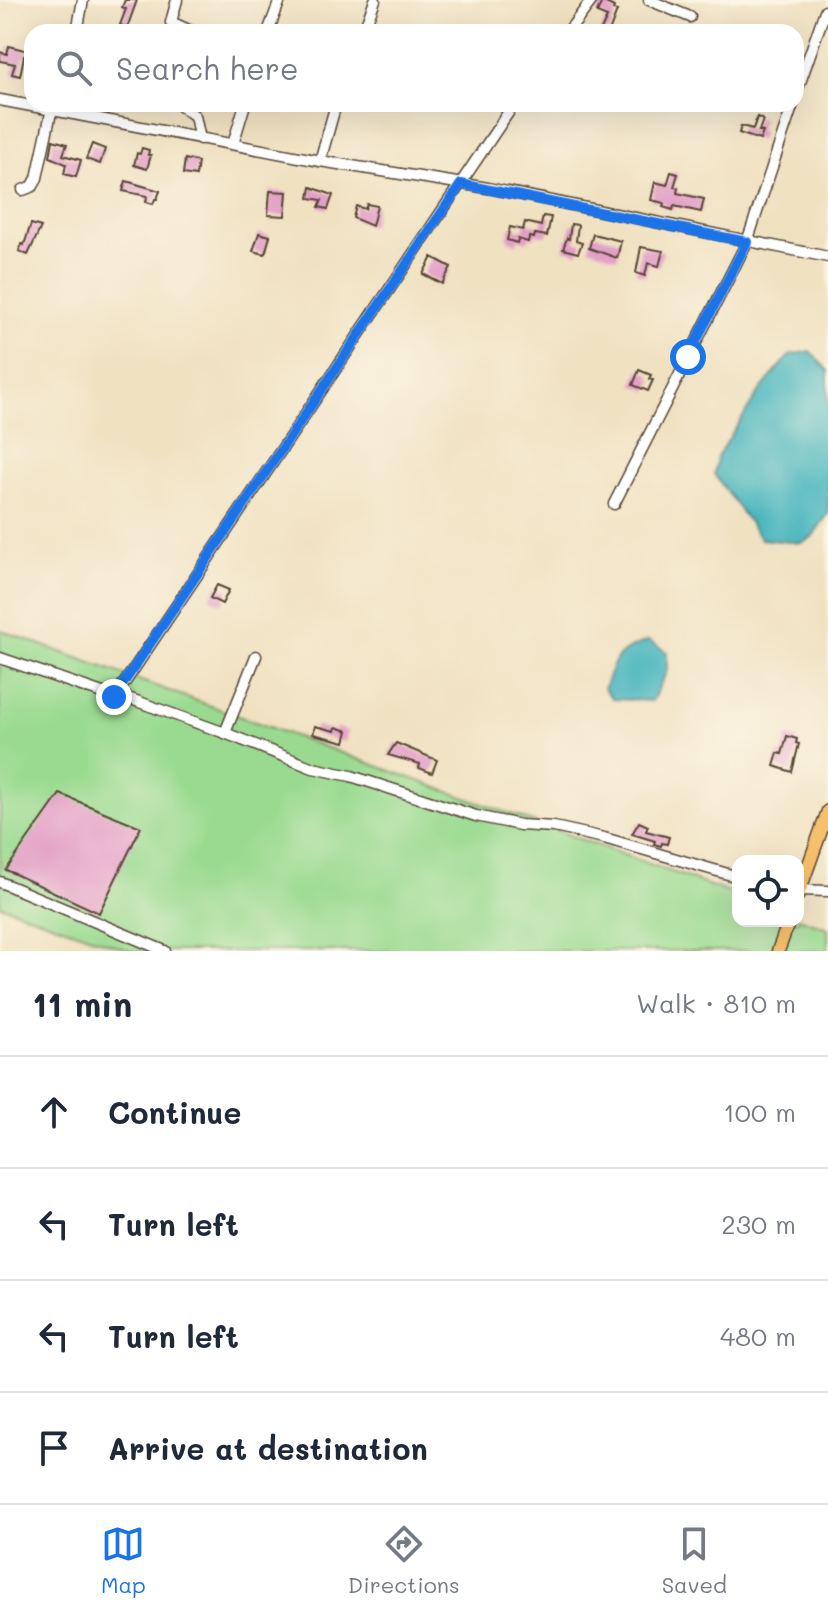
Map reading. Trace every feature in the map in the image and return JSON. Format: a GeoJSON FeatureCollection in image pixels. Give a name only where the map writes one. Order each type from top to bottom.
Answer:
{"type":"FeatureCollection","features":[{"type":"Feature","properties":{"kind":"main road"},"geometry":{"type":"LineString","coordinates":[[804,878],[828,811]]}},
{"type":"Feature","properties":{"kind":"main road"},"geometry":{"type":"LineString","coordinates":[[778,951],[787,927]]}},
{"type":"Feature","properties":{"kind":"street"},"geometry":{"type":"LineString","coordinates":[[78,24],[83,0]]}},
{"type":"Feature","properties":{"kind":"street"},"geometry":{"type":"LineString","coordinates":[[175,24],[171,22],[177,0]]}},
{"type":"Feature","properties":{"kind":"street"},"geometry":{"type":"LineString","coordinates":[[271,24],[280,0]]}},
{"type":"Feature","properties":{"kind":"street"},"geometry":{"type":"LineString","coordinates":[[366,24],[375,0]]}},
{"type":"Feature","properties":{"kind":"street"},"geometry":{"type":"LineString","coordinates":[[574,24],[592,0]]}},
{"type":"Feature","properties":{"kind":"street"},"geometry":{"type":"LineString","coordinates":[[649,0],[690,17]]}},
{"type":"Feature","properties":{"kind":"street"},"geometry":{"type":"LineString","coordinates":[[804,71],[825,11]]}},
{"type":"Feature","properties":{"kind":"street"},"geometry":{"type":"LineString","coordinates":[[0,100],[24,103]]}},
{"type":"Feature","properties":{"kind":"street"},"geometry":{"type":"LineString","coordinates":[[23,190],[33,186],[37,178],[56,112]]}},
{"type":"Feature","properties":{"kind":"street"},"geometry":{"type":"LineString","coordinates":[[79,112],[200,139],[461,184],[828,257]]}},
{"type":"Feature","properties":{"kind":"street"},"geometry":{"type":"LineString","coordinates":[[189,112],[195,116],[200,139]]}},
{"type":"Feature","properties":{"kind":"street"},"geometry":{"type":"LineString","coordinates":[[233,144],[243,112]]}},
{"type":"Feature","properties":{"kind":"street"},"geometry":{"type":"LineString","coordinates":[[320,161],[334,112]]}},
{"type":"Feature","properties":{"kind":"street"},"geometry":{"type":"LineString","coordinates":[[0,658],[114,697],[117,694],[509,112]]}},
{"type":"Feature","properties":{"kind":"street"},"geometry":{"type":"LineString","coordinates":[[614,504],[747,242],[790,112]]}},
{"type":"Feature","properties":{"kind":"street"},"geometry":{"type":"LineString","coordinates":[[225,733],[256,656]]}},
{"type":"Feature","properties":{"kind":"street"},"geometry":{"type":"LineString","coordinates":[[117,694],[292,761],[351,776],[476,816],[604,838],[732,875]]}},
{"type":"Feature","properties":{"kind":"street"},"geometry":{"type":"LineString","coordinates":[[0,882],[165,951]]}},
{"type":"Feature","properties":{"kind":"street"},"geometry":{"type":"LineString","coordinates":[[804,892],[828,891]]}},
{"type":"Feature","properties":{"kind":"green space"},"geometry":{"type":"Polygon","coordinates":[[[0,630],[732,894],[732,927],[804,927],[804,920],[828,928],[828,951],[131,951],[0,905],[0,630]]]}},
{"type":"Feature","properties":{"kind":"water"},"geometry":{"type":"Polygon","coordinates":[[[810,351],[828,371],[828,514],[812,537],[801,543],[761,539],[714,474],[717,457],[761,389],[790,355],[810,351]]]}},
{"type":"Feature","properties":{"kind":"water"},"geometry":{"type":"Polygon","coordinates":[[[649,641],[667,652],[667,671],[652,701],[613,699],[604,689],[614,663],[623,652],[649,641]]]}},
{"type":"Feature","properties":{"kind":"building"},"geometry":{"type":"Polygon","coordinates":[[[125,0],[137,0],[128,24],[120,24],[126,9],[122,7],[125,0]]]}},
{"type":"Feature","properties":{"kind":"building"},"geometry":{"type":"Polygon","coordinates":[[[602,1],[617,11],[612,24],[604,24],[607,17],[597,13],[602,1]]]}},
{"type":"Feature","properties":{"kind":"building"},"geometry":{"type":"Polygon","coordinates":[[[9,46],[24,50],[20,76],[12,74],[15,64],[0,61],[0,52],[7,54],[9,46]]]}},
{"type":"Feature","properties":{"kind":"building"},"geometry":{"type":"Polygon","coordinates":[[[757,117],[763,120],[760,140],[739,133],[741,126],[753,129],[757,117]]]}},
{"type":"Feature","properties":{"kind":"building"},"geometry":{"type":"Polygon","coordinates":[[[53,140],[67,144],[63,155],[81,160],[76,177],[64,174],[66,164],[50,157],[53,140]]]}},
{"type":"Feature","properties":{"kind":"building"},"geometry":{"type":"Polygon","coordinates":[[[92,144],[105,149],[100,164],[86,159],[92,144]]]}},
{"type":"Feature","properties":{"kind":"building"},"geometry":{"type":"Polygon","coordinates":[[[142,148],[149,150],[148,155],[151,155],[147,169],[134,165],[142,148]]]}},
{"type":"Feature","properties":{"kind":"building"},"geometry":{"type":"Polygon","coordinates":[[[185,159],[198,162],[196,176],[183,174],[185,159]]]}},
{"type":"Feature","properties":{"kind":"building"},"geometry":{"type":"Polygon","coordinates":[[[671,172],[678,174],[674,187],[678,188],[677,193],[704,199],[701,212],[674,206],[673,210],[663,207],[664,203],[651,200],[655,182],[667,185],[671,172]]]}},
{"type":"Feature","properties":{"kind":"building"},"geometry":{"type":"Polygon","coordinates":[[[126,181],[160,191],[157,199],[153,204],[146,202],[147,196],[123,191],[126,181]]]}},
{"type":"Feature","properties":{"kind":"building"},"geometry":{"type":"Polygon","coordinates":[[[311,187],[333,195],[328,209],[319,207],[322,200],[309,198],[311,187]]]}},
{"type":"Feature","properties":{"kind":"building"},"geometry":{"type":"Polygon","coordinates":[[[270,191],[287,192],[285,216],[268,215],[270,191]]]}},
{"type":"Feature","properties":{"kind":"building"},"geometry":{"type":"Polygon","coordinates":[[[367,204],[377,206],[372,226],[353,218],[356,206],[365,209],[367,204]]]}},
{"type":"Feature","properties":{"kind":"building"},"geometry":{"type":"Polygon","coordinates":[[[543,216],[551,217],[547,236],[535,234],[534,238],[529,237],[528,242],[507,240],[510,227],[523,230],[525,222],[541,226],[543,216]]]}},
{"type":"Feature","properties":{"kind":"building"},"geometry":{"type":"Polygon","coordinates":[[[31,224],[41,227],[28,255],[19,251],[31,224]]]}},
{"type":"Feature","properties":{"kind":"building"},"geometry":{"type":"Polygon","coordinates":[[[571,224],[578,225],[576,241],[582,243],[578,253],[563,249],[569,239],[571,224]]]}},
{"type":"Feature","properties":{"kind":"building"},"geometry":{"type":"Polygon","coordinates":[[[259,233],[270,236],[265,254],[253,251],[259,233]]]}},
{"type":"Feature","properties":{"kind":"building"},"geometry":{"type":"Polygon","coordinates":[[[593,234],[621,241],[617,258],[589,248],[593,234]]]}},
{"type":"Feature","properties":{"kind":"building"},"geometry":{"type":"Polygon","coordinates":[[[641,247],[663,251],[659,266],[648,263],[645,276],[636,273],[641,247]]]}},
{"type":"Feature","properties":{"kind":"building"},"geometry":{"type":"Polygon","coordinates":[[[432,257],[451,267],[442,284],[423,274],[432,257]]]}},
{"type":"Feature","properties":{"kind":"building"},"geometry":{"type":"Polygon","coordinates":[[[639,370],[651,375],[649,379],[653,380],[648,391],[633,385],[639,370]]]}},
{"type":"Feature","properties":{"kind":"building"},"geometry":{"type":"Polygon","coordinates":[[[217,585],[229,590],[222,604],[210,598],[217,585]]]}},
{"type":"Feature","properties":{"kind":"building"},"geometry":{"type":"Polygon","coordinates":[[[315,726],[348,731],[345,742],[313,734],[315,726]]]}},
{"type":"Feature","properties":{"kind":"building"},"geometry":{"type":"Polygon","coordinates":[[[787,736],[797,739],[796,743],[799,744],[792,772],[774,766],[778,753],[782,754],[787,736]]]}},
{"type":"Feature","properties":{"kind":"building"},"geometry":{"type":"Polygon","coordinates":[[[396,743],[437,760],[432,773],[419,768],[420,764],[388,755],[396,743]]]}},
{"type":"Feature","properties":{"kind":"building"},"geometry":{"type":"Polygon","coordinates":[[[60,794],[141,827],[99,913],[6,870],[60,794]]]}},
{"type":"Feature","properties":{"kind":"building"},"geometry":{"type":"Polygon","coordinates":[[[639,822],[648,826],[646,831],[669,837],[667,844],[654,844],[655,841],[632,834],[639,822]]]}},
{"type":"Feature","properties":{"kind":"route"},"geometry":{"type":"LineString","coordinates":[[114,697],[461,184],[747,242],[688,357]]}}]}
